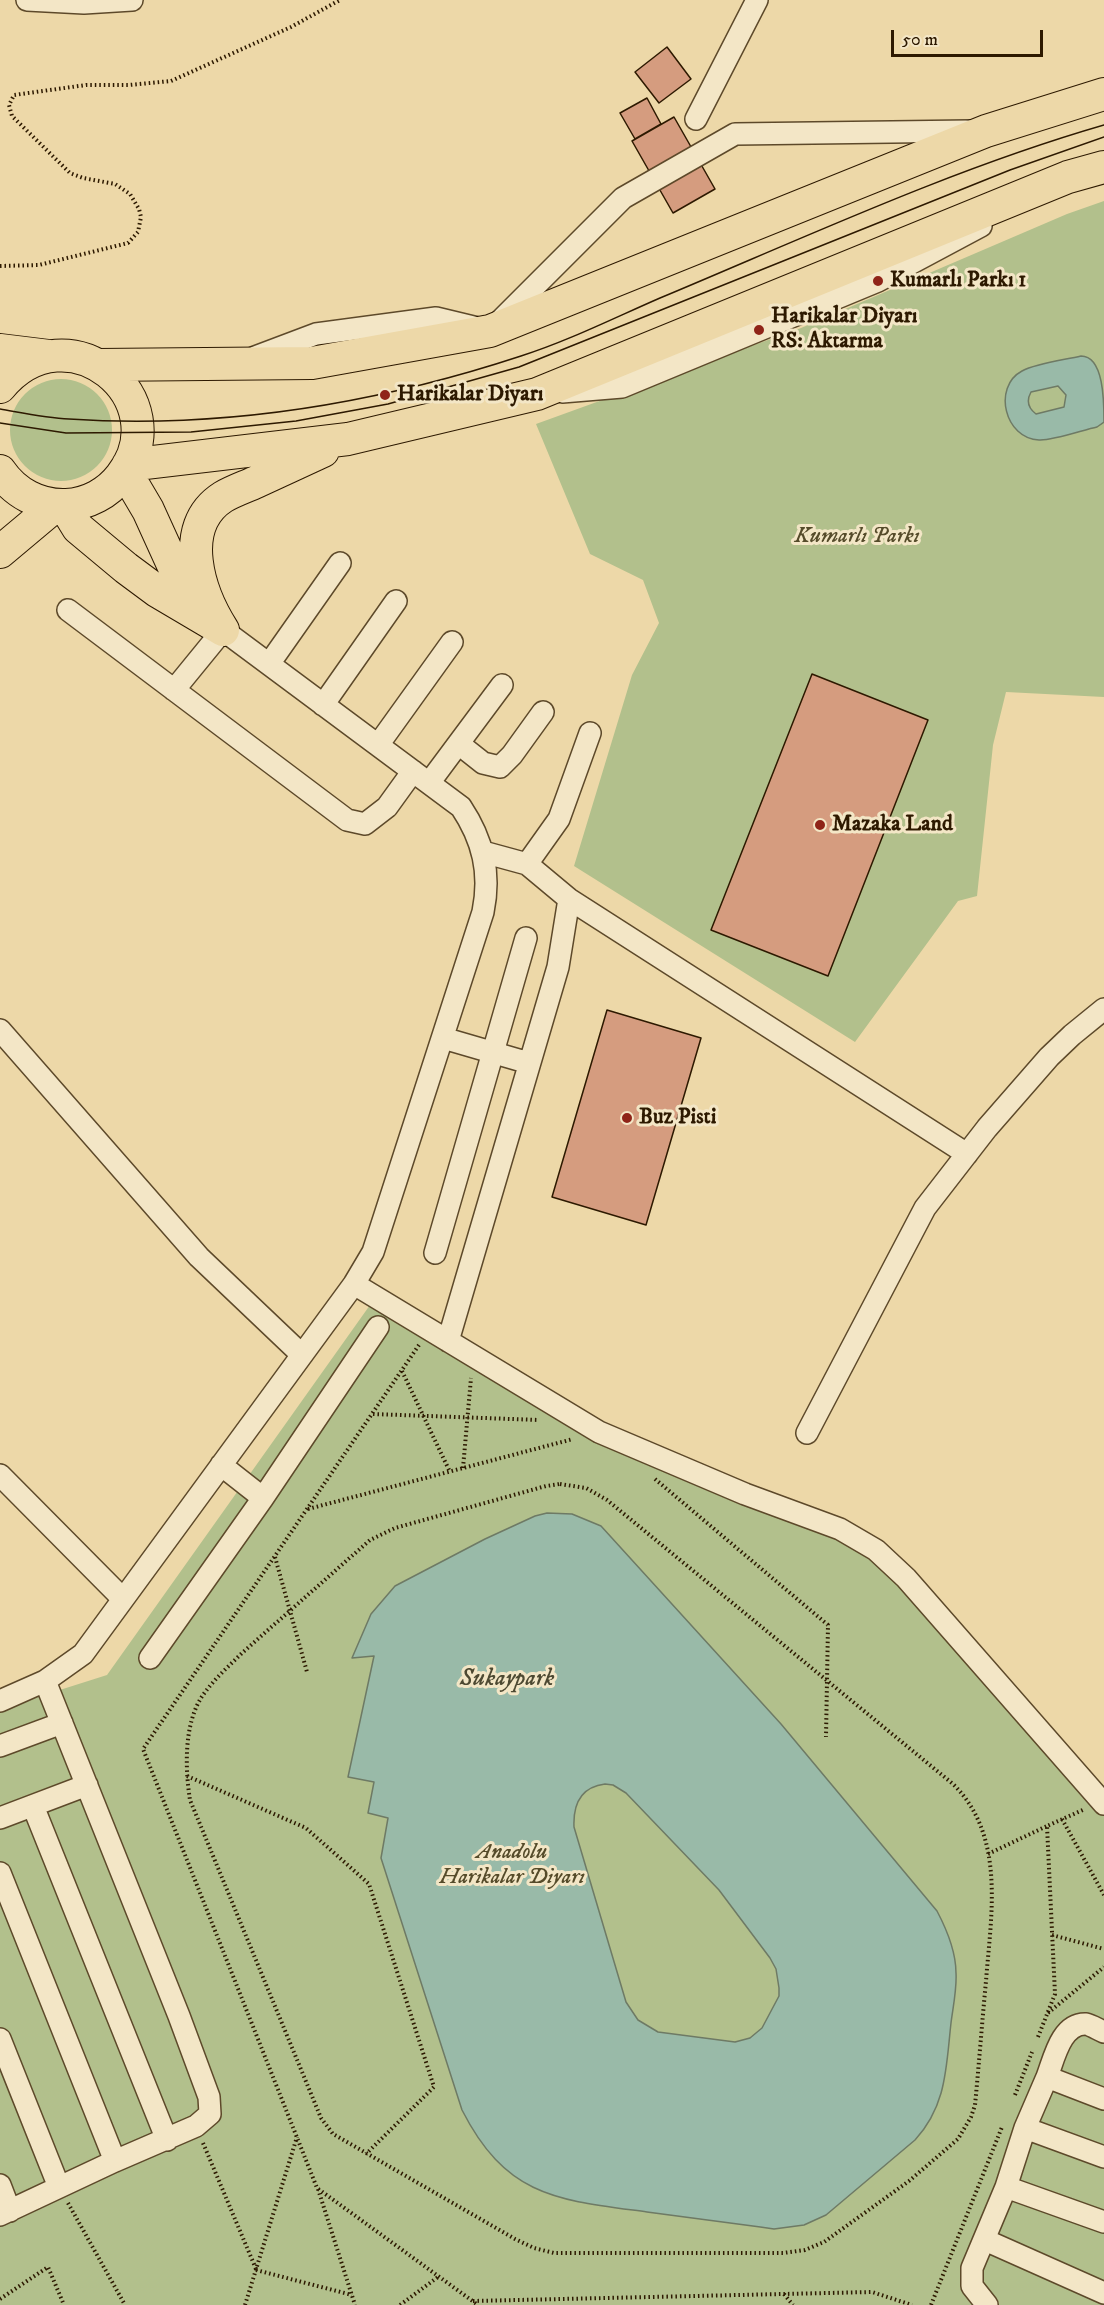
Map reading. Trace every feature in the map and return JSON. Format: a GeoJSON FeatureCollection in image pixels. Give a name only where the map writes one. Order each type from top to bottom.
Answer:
{"type":"FeatureCollection","features":[{"type":"Feature","properties":{"kind":"highway"},"geometry":{"type":"LineString","coordinates":[[99,365],[312,363],[490,331],[986,131],[1104,94]]}},
{"type":"Feature","properties":{"kind":"highway"},"geometry":{"type":"LineString","coordinates":[[126,468],[348,439],[537,394],[1068,177],[1104,166]]}},
{"type":"Feature","properties":{"kind":"highway"},"geometry":{"type":"LineString","coordinates":[[0,350],[50,356],[67,355],[84,358],[99,365],[120,383],[133,407],[137,431],[126,468],[104,493],[89,500],[60,505],[40,502],[24,495],[6,480],[0,471]]}},
{"type":"Feature","properties":{"kind":"highway"},"geometry":{"type":"LineString","coordinates":[[0,387],[22,366],[50,356]]}},
{"type":"Feature","properties":{"kind":"highway"},"geometry":{"type":"LineString","coordinates":[[223,630],[204,595],[196,561],[198,534],[207,512],[222,498],[348,439]]}},
{"type":"Feature","properties":{"kind":"highway"},"geometry":{"type":"LineString","coordinates":[[126,468],[178,576],[191,596],[223,630]]}},
{"type":"Feature","properties":{"kind":"highway"},"geometry":{"type":"LineString","coordinates":[[60,505],[78,528],[118,562],[157,591],[223,630]]}},
{"type":"Feature","properties":{"kind":"highway"},"geometry":{"type":"LineString","coordinates":[[0,552],[60,505]]}},
{"type":"Feature","properties":{"kind":"street"},"geometry":{"type":"LineString","coordinates":[[27,0],[84,3],[132,0]]}},
{"type":"Feature","properties":{"kind":"street"},"geometry":{"type":"LineString","coordinates":[[696,119],[757,0]]}},
{"type":"Feature","properties":{"kind":"street"},"geometry":{"type":"LineString","coordinates":[[490,331],[623,198],[735,134],[986,131]]}},
{"type":"Feature","properties":{"kind":"street"},"geometry":{"type":"LineString","coordinates":[[269,664],[340,563]]}},
{"type":"Feature","properties":{"kind":"street"},"geometry":{"type":"LineString","coordinates":[[323,705],[396,600]]}},
{"type":"Feature","properties":{"kind":"street"},"geometry":{"type":"LineString","coordinates":[[68,610],[347,820],[365,824],[459,744],[502,685]]}},
{"type":"Feature","properties":{"kind":"street"},"geometry":{"type":"LineString","coordinates":[[0,1701],[45,1681],[83,1654],[354,1284],[374,1251],[483,912],[487,882],[483,852],[471,821],[461,807],[223,630],[174,690]]}},
{"type":"Feature","properties":{"kind":"street"},"geometry":{"type":"LineString","coordinates":[[378,745],[452,642]]}},
{"type":"Feature","properties":{"kind":"street"},"geometry":{"type":"LineString","coordinates":[[459,744],[483,763],[500,766],[512,755],[543,712]]}},
{"type":"Feature","properties":{"kind":"street"},"geometry":{"type":"LineString","coordinates":[[527,864],[559,819],[590,733]]}},
{"type":"Feature","properties":{"kind":"street"},"geometry":{"type":"LineString","coordinates":[[483,852],[527,864],[569,899],[967,1154]]}},
{"type":"Feature","properties":{"kind":"street"},"geometry":{"type":"LineString","coordinates":[[439,1335],[529,1063],[558,967],[569,899]]}},
{"type":"Feature","properties":{"kind":"street"},"geometry":{"type":"LineString","coordinates":[[435,1253],[491,1052],[526,938]]}},
{"type":"Feature","properties":{"kind":"street"},"geometry":{"type":"LineString","coordinates":[[807,1433],[925,1208],[967,1154],[1049,1057],[1104,1009]]}},
{"type":"Feature","properties":{"kind":"street"},"geometry":{"type":"LineString","coordinates":[[0,1030],[199,1257],[302,1355]]}},
{"type":"Feature","properties":{"kind":"street"},"geometry":{"type":"LineString","coordinates":[[443,1038],[529,1063]]}},
{"type":"Feature","properties":{"kind":"street"},"geometry":{"type":"LineString","coordinates":[[354,1284],[591,1427],[745,1494],[840,1529],[876,1550],[906,1578],[1104,1804]]}},
{"type":"Feature","properties":{"kind":"street"},"geometry":{"type":"LineString","coordinates":[[150,1658],[263,1498],[378,1327]]}},
{"type":"Feature","properties":{"kind":"street"},"geometry":{"type":"LineString","coordinates":[[221,1465],[263,1498]]}},
{"type":"Feature","properties":{"kind":"street"},"geometry":{"type":"LineString","coordinates":[[0,1475],[123,1599]]}},
{"type":"Feature","properties":{"kind":"street"},"geometry":{"type":"LineString","coordinates":[[0,2185],[5,2213],[196,2126],[210,2114],[209,2097],[179,2016],[45,1681]]}},
{"type":"Feature","properties":{"kind":"street"},"geometry":{"type":"LineString","coordinates":[[0,1746],[62,1723]]}},
{"type":"Feature","properties":{"kind":"street"},"geometry":{"type":"LineString","coordinates":[[0,1818],[87,1785]]}},
{"type":"Feature","properties":{"kind":"street"},"geometry":{"type":"LineString","coordinates":[[33,1806],[166,2140]]}},
{"type":"Feature","properties":{"kind":"street"},"geometry":{"type":"LineString","coordinates":[[0,1873],[115,2161]]}},
{"type":"Feature","properties":{"kind":"street"},"geometry":{"type":"LineString","coordinates":[[987,2305],[972,2286],[972,2268],[1006,2187],[1025,2128],[1064,2035],[1072,2028],[1086,2024],[1104,2032]]}},
{"type":"Feature","properties":{"kind":"street"},"geometry":{"type":"LineString","coordinates":[[0,2039],[59,2187]]}},
{"type":"Feature","properties":{"kind":"street"},"geometry":{"type":"LineString","coordinates":[[1047,2076],[1104,2098]]}},
{"type":"Feature","properties":{"kind":"street"},"geometry":{"type":"LineString","coordinates":[[1025,2128],[1104,2157]]}},
{"type":"Feature","properties":{"kind":"street"},"geometry":{"type":"LineString","coordinates":[[1006,2187],[1104,2222]]}},
{"type":"Feature","properties":{"kind":"street"},"geometry":{"type":"LineString","coordinates":[[985,2240],[1104,2293]]}},
{"type":"Feature","properties":{"kind":"path"},"geometry":{"type":"LineString","coordinates":[[0,267],[39,265],[128,243],[134,238],[140,225],[139,209],[130,194],[123,188],[70,173],[12,116],[9,105],[14,95],[86,85],[129,85],[171,81],[291,27],[340,0]]}},
{"type":"Feature","properties":{"kind":"path"},"geometry":{"type":"LineString","coordinates":[[355,2305],[317,2188],[143,1749],[402,1371],[439,1335]]}},
{"type":"Feature","properties":{"kind":"path"},"geometry":{"type":"LineString","coordinates":[[463,1468],[473,1356]]}},
{"type":"Feature","properties":{"kind":"path"},"geometry":{"type":"LineString","coordinates":[[402,1371],[450,1472]]}},
{"type":"Feature","properties":{"kind":"path"},"geometry":{"type":"LineString","coordinates":[[372,1414],[591,1427]]}},
{"type":"Feature","properties":{"kind":"path"},"geometry":{"type":"LineString","coordinates":[[307,1509],[450,1472],[591,1427]]}},
{"type":"Feature","properties":{"kind":"path"},"geometry":{"type":"LineString","coordinates":[[654,1478],[828,1625],[826,1737]]}},
{"type":"Feature","properties":{"kind":"path"},"geometry":{"type":"LineString","coordinates":[[574,1485],[586,1488],[607,1500],[962,1792],[978,1817],[988,1854],[993,1898],[992,1920],[975,2105],[958,2139],[909,2181],[824,2242],[805,2250],[783,2253],[554,2253],[524,2244],[333,2134],[321,2118],[194,1812],[187,1776],[192,1723],[201,1699],[225,1669],[290,1611],[370,1540],[384,1533],[546,1486],[574,1485]]}},
{"type":"Feature","properties":{"kind":"path"},"geometry":{"type":"LineString","coordinates":[[275,1556],[307,1672]]}},
{"type":"Feature","properties":{"kind":"path"},"geometry":{"type":"LineString","coordinates":[[187,1776],[306,1828],[369,1884],[434,2087],[366,2154]]}},
{"type":"Feature","properties":{"kind":"path"},"geometry":{"type":"LineString","coordinates":[[988,1854],[1062,1819],[1104,1895]]}},
{"type":"Feature","properties":{"kind":"path"},"geometry":{"type":"LineString","coordinates":[[1013,2100],[1055,1994],[1047,1826]]}},
{"type":"Feature","properties":{"kind":"path"},"geometry":{"type":"LineString","coordinates":[[1052,1935],[1104,1949]]}},
{"type":"Feature","properties":{"kind":"path"},"geometry":{"type":"LineString","coordinates":[[1047,2013],[1104,1967]]}},
{"type":"Feature","properties":{"kind":"path"},"geometry":{"type":"LineString","coordinates":[[931,2305],[1004,2121]]}},
{"type":"Feature","properties":{"kind":"path"},"geometry":{"type":"LineString","coordinates":[[196,2126],[256,2270]]}},
{"type":"Feature","properties":{"kind":"path"},"geometry":{"type":"LineString","coordinates":[[245,2305],[297,2137]]}},
{"type":"Feature","properties":{"kind":"path"},"geometry":{"type":"LineString","coordinates":[[59,2187],[124,2303],[130,2305]]}},
{"type":"Feature","properties":{"kind":"path"},"geometry":{"type":"LineString","coordinates":[[317,2188],[478,2305]]}},
{"type":"Feature","properties":{"kind":"path"},"geometry":{"type":"LineString","coordinates":[[0,2299],[48,2267],[64,2305]]}},
{"type":"Feature","properties":{"kind":"path"},"geometry":{"type":"LineString","coordinates":[[256,2270],[352,2295]]}},
{"type":"Feature","properties":{"kind":"path"},"geometry":{"type":"LineString","coordinates":[[400,2305],[438,2277]]}},
{"type":"Feature","properties":{"kind":"path"},"geometry":{"type":"LineString","coordinates":[[472,2301],[872,2292],[912,2305]]}},
{"type":"Feature","properties":{"kind":"path"},"geometry":{"type":"LineString","coordinates":[[783,2294],[793,2305]]}},
{"type":"Feature","properties":{"kind":"green space","name":"Kumarlı Parkı"},"geometry":{"type":"Polygon","coordinates":[[[1104,201],[1104,697],[1006,692],[993,745],[977,896],[958,901],[855,1042],[574,866],[632,675],[659,623],[643,580],[590,554],[536,424],[801,328],[1067,214],[1104,201]]]}},
{"type":"Feature","properties":{"kind":"green space"},"geometry":{"type":"Polygon","coordinates":[[[61,379],[80,383],[97,394],[108,411],[112,430],[108,449],[97,466],[80,477],[61,481],[42,477],[25,466],[14,449],[10,430],[14,411],[25,394],[42,383],[61,379]]]}},
{"type":"Feature","properties":{"kind":"green space","name":"Anadolu Harikalar Diyarı"},"geometry":{"type":"Polygon","coordinates":[[[375,1298],[653,1448],[827,1513],[1028,1711],[1104,1799],[1104,2305],[0,2305],[0,1709],[107,1675],[375,1298]]]}},
{"type":"Feature","properties":{"kind":"water"},"geometry":{"type":"Polygon","coordinates":[[[1081,356],[1089,358],[1098,372],[1103,392],[1104,422],[1097,427],[1045,440],[1027,437],[1018,431],[1006,411],[1007,388],[1013,379],[1028,368],[1081,356]],[[1058,386],[1031,392],[1029,404],[1036,414],[1064,407],[1066,395],[1058,386]]]}},
{"type":"Feature","properties":{"kind":"water","name":"Sukaypark"},"geometry":{"type":"Polygon","coordinates":[[[547,1513],[572,1514],[601,1526],[781,1724],[937,1911],[947,1933],[956,1965],[956,1985],[946,2070],[933,2113],[926,2127],[915,2140],[826,2215],[804,2225],[774,2229],[615,2208],[561,2198],[538,2190],[517,2178],[497,2161],[479,2139],[462,2110],[381,1858],[388,1818],[368,1813],[374,1782],[348,1777],[374,1656],[352,1658],[371,1614],[395,1586],[535,1516],[547,1513]],[[613,1785],[597,1786],[584,1793],[577,1804],[574,1827],[626,2002],[638,2020],[658,2032],[735,2042],[750,2038],[762,2028],[779,1996],[776,1969],[719,1890],[626,1793],[613,1785]]]}},
{"type":"Feature","properties":{"kind":"building"},"geometry":{"type":"Polygon","coordinates":[[[667,47],[691,79],[659,103],[635,72],[667,47]]]}},
{"type":"Feature","properties":{"kind":"building"},"geometry":{"type":"Polygon","coordinates":[[[647,98],[661,124],[635,139],[620,113],[647,98]]]}},
{"type":"Feature","properties":{"kind":"building"},"geometry":{"type":"Polygon","coordinates":[[[674,117],[715,189],[673,213],[632,141],[674,117]]]}},
{"type":"Feature","properties":{"kind":"building","name":"Mazaka Land"},"geometry":{"type":"Polygon","coordinates":[[[812,674],[928,720],[828,976],[711,930],[812,674]]]}},
{"type":"Feature","properties":{"kind":"building","name":"Buz Pisti"},"geometry":{"type":"Polygon","coordinates":[[[607,1010],[701,1038],[646,1225],[552,1197],[607,1010]]]}},
{"type":"Feature","properties":{"kind":"tram line"},"geometry":{"type":"LineString","coordinates":[[0,409],[69,419],[184,420],[298,409],[410,388],[466,373],[556,343],[935,183],[1104,125]]}},
{"type":"Feature","properties":{"kind":"tram line"},"geometry":{"type":"LineString","coordinates":[[0,423],[66,433],[191,432],[296,421],[388,404],[519,367],[1010,170],[1104,137]]}},
{"type":"Feature","properties":{"kind":"place","name":"Kumarlı Parkı 1"},"geometry":{"type":"Point","coordinates":[878,281]}},
{"type":"Feature","properties":{"kind":"place","name":"Harikalar Diyarı RS: Aktarma"},"geometry":{"type":"Point","coordinates":[759,330]}},
{"type":"Feature","properties":{"kind":"place","name":"Harikalar Diyarı"},"geometry":{"type":"Point","coordinates":[385,395]}},
{"type":"Feature","properties":{"kind":"place","name":"Mazaka Land"},"geometry":{"type":"Point","coordinates":[820,825]}},
{"type":"Feature","properties":{"kind":"place","name":"Buz Pisti"},"geometry":{"type":"Point","coordinates":[627,1118]}}]}
